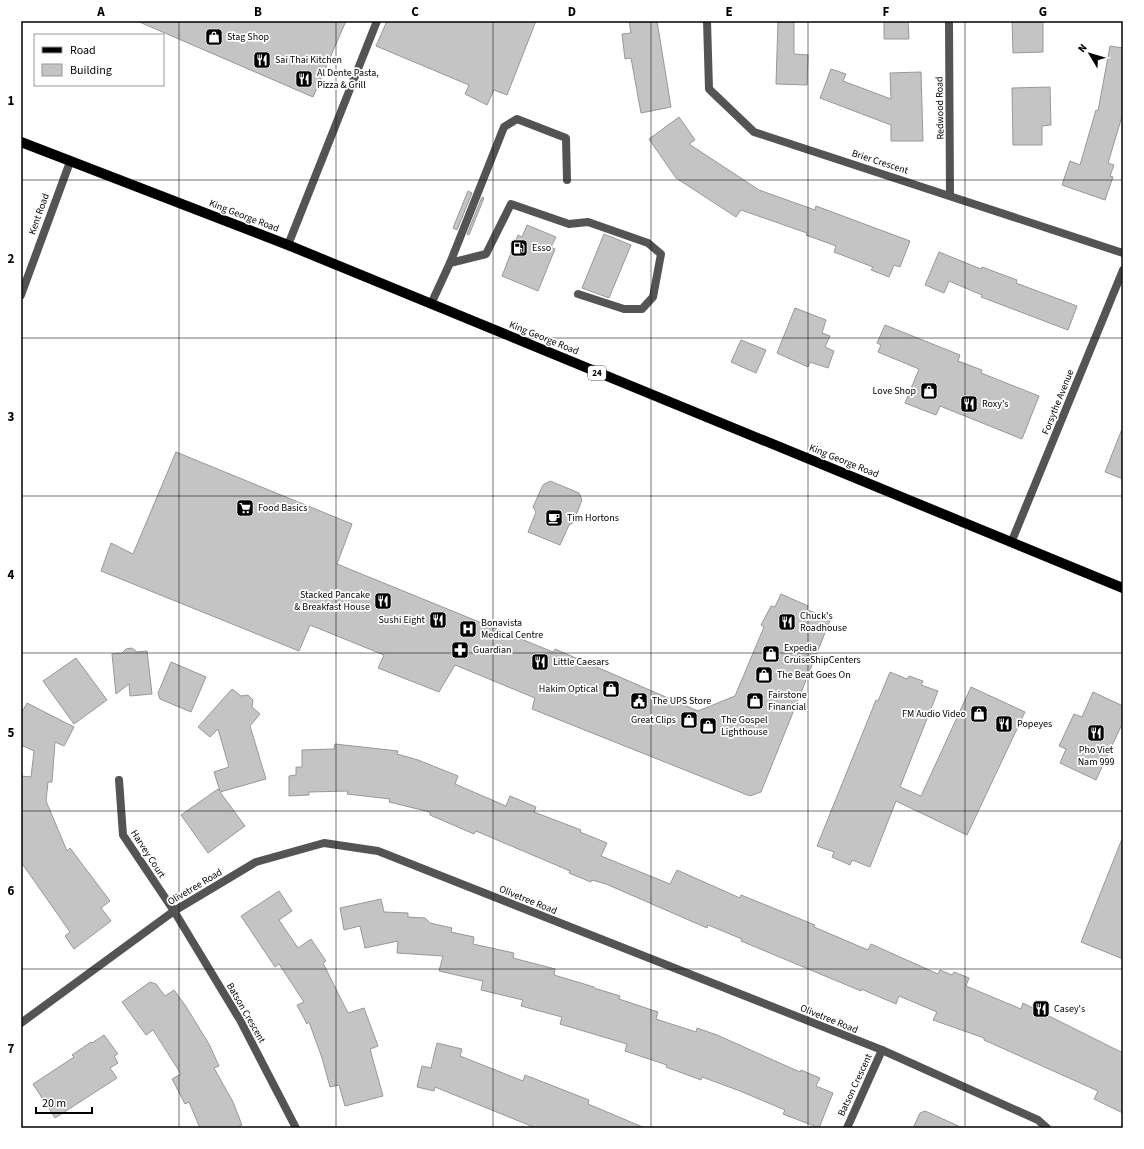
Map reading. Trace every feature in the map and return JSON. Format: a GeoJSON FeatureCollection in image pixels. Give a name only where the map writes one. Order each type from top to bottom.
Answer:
{"type":"FeatureCollection","features":[{"type":"Feature","properties":{"kind":"main road","name":"King George Road"},"geometry":{"type":"LineString","coordinates":[[21,142],[288,245],[1123,588]]}},
{"type":"Feature","properties":{"kind":"street"},"geometry":{"type":"LineString","coordinates":[[288,245],[377,21]]}},
{"type":"Feature","properties":{"kind":"street","name":"Brier Crescent"},"geometry":{"type":"LineString","coordinates":[[707,21],[709,89],[754,132],[950,195],[1123,253]]}},
{"type":"Feature","properties":{"kind":"street","name":"Redwood Road"},"geometry":{"type":"LineString","coordinates":[[949,21],[950,195]]}},
{"type":"Feature","properties":{"kind":"street"},"geometry":{"type":"LineString","coordinates":[[431,304],[450,263],[504,127],[516,119],[566,138],[567,180]]}},
{"type":"Feature","properties":{"kind":"street","name":"Kent Road"},"geometry":{"type":"LineString","coordinates":[[21,295],[70,162]]}},
{"type":"Feature","properties":{"kind":"street"},"geometry":{"type":"LineString","coordinates":[[450,263],[486,254],[511,204],[569,224],[588,222],[648,244],[661,254],[653,297],[642,309],[624,309],[578,294]]}},
{"type":"Feature","properties":{"kind":"street","name":"Forsythe Avenue"},"geometry":{"type":"LineString","coordinates":[[1011,543],[1123,270]]}},
{"type":"Feature","properties":{"kind":"street","name":"Harvey Court"},"geometry":{"type":"LineString","coordinates":[[119,780],[123,836],[174,910]]}},
{"type":"Feature","properties":{"kind":"street","name":"Olivetree Road"},"geometry":{"type":"LineString","coordinates":[[21,1023],[174,910],[256,862],[324,844],[378,851],[882,1050],[1038,1120],[1047,1128]]}},
{"type":"Feature","properties":{"kind":"street","name":"Batson Crescent"},"geometry":{"type":"LineString","coordinates":[[174,910],[240,1020],[296,1128]]}},
{"type":"Feature","properties":{"kind":"street","name":"Batson Crescent"},"geometry":{"type":"LineString","coordinates":[[847,1128],[882,1050]]}},
{"type":"Feature","properties":{"kind":"building"},"geometry":{"type":"Polygon","coordinates":[[[137,21],[346,21],[313,97],[137,21]]]}},
{"type":"Feature","properties":{"kind":"building"},"geometry":{"type":"Polygon","coordinates":[[[387,21],[536,21],[507,95],[494,90],[487,105],[465,94],[469,85],[376,46],[387,21]]]}},
{"type":"Feature","properties":{"kind":"building"},"geometry":{"type":"Polygon","coordinates":[[[629,21],[657,21],[671,107],[641,113],[631,58],[625,59],[622,34],[631,33],[629,21]]]}},
{"type":"Feature","properties":{"kind":"building"},"geometry":{"type":"Polygon","coordinates":[[[778,21],[794,21],[794,54],[808,55],[807,85],[776,84],[778,21]]]}},
{"type":"Feature","properties":{"kind":"building"},"geometry":{"type":"Polygon","coordinates":[[[884,21],[908,21],[909,39],[884,39],[884,21]]]}},
{"type":"Feature","properties":{"kind":"building"},"geometry":{"type":"Polygon","coordinates":[[[1012,21],[1043,21],[1043,52],[1013,53],[1012,21]]]}},
{"type":"Feature","properties":{"kind":"building"},"geometry":{"type":"Polygon","coordinates":[[[1110,46],[1123,48],[1123,113],[1108,163],[1114,165],[1110,176],[1113,177],[1105,200],[1062,185],[1070,161],[1080,165],[1096,110],[1098,111],[1110,46]]]}},
{"type":"Feature","properties":{"kind":"building"},"geometry":{"type":"Polygon","coordinates":[[[831,69],[846,74],[843,81],[891,99],[890,73],[921,72],[923,141],[891,141],[891,125],[820,98],[831,69]]]}},
{"type":"Feature","properties":{"kind":"building"},"geometry":{"type":"Polygon","coordinates":[[[1050,87],[1051,125],[1042,126],[1042,145],[1013,145],[1012,88],[1050,87]]]}},
{"type":"Feature","properties":{"kind":"building"},"geometry":{"type":"Polygon","coordinates":[[[679,117],[695,140],[689,144],[759,190],[815,210],[816,206],[910,241],[900,267],[894,265],[889,277],[871,270],[873,267],[834,252],[836,246],[806,235],[807,233],[741,210],[736,217],[676,178],[649,139],[679,117]]]}},
{"type":"Feature","properties":{"kind":"building"},"geometry":{"type":"Polygon","coordinates":[[[468,191],[472,193],[457,230],[453,228],[468,191]]]}},
{"type":"Feature","properties":{"kind":"building"},"geometry":{"type":"Polygon","coordinates":[[[482,197],[484,198],[469,235],[467,234],[482,197]]]}},
{"type":"Feature","properties":{"kind":"building"},"geometry":{"type":"Polygon","coordinates":[[[527,225],[556,237],[551,247],[555,249],[538,291],[502,276],[518,235],[522,237],[527,225]]]}},
{"type":"Feature","properties":{"kind":"building"},"geometry":{"type":"Polygon","coordinates":[[[604,234],[631,245],[609,298],[582,288],[604,234]]]}},
{"type":"Feature","properties":{"kind":"building"},"geometry":{"type":"Polygon","coordinates":[[[939,252],[981,269],[982,267],[1017,280],[1016,283],[1077,306],[1068,330],[981,297],[982,295],[949,281],[944,293],[925,285],[939,252]]]}},
{"type":"Feature","properties":{"kind":"building"},"geometry":{"type":"Polygon","coordinates":[[[795,308],[826,320],[822,333],[830,336],[825,347],[834,351],[828,368],[810,362],[808,367],[777,353],[795,308]]]}},
{"type":"Feature","properties":{"kind":"building"},"geometry":{"type":"Polygon","coordinates":[[[885,325],[960,355],[958,361],[982,370],[981,373],[1039,396],[1022,439],[940,406],[936,415],[905,403],[919,369],[878,352],[881,345],[877,343],[885,325]]]}},
{"type":"Feature","properties":{"kind":"building"},"geometry":{"type":"Polygon","coordinates":[[[741,340],[766,350],[756,373],[731,362],[741,340]]]}},
{"type":"Feature","properties":{"kind":"building"},"geometry":{"type":"Polygon","coordinates":[[[1122,429],[1123,430],[1123,479],[1105,472],[1122,429]]]}},
{"type":"Feature","properties":{"kind":"building"},"geometry":{"type":"Polygon","coordinates":[[[176,452],[352,524],[337,564],[553,652],[555,649],[698,711],[735,696],[764,627],[761,625],[771,606],[775,607],[781,594],[808,606],[807,610],[831,618],[761,792],[750,796],[532,709],[535,698],[455,665],[439,692],[378,668],[384,655],[310,625],[299,651],[101,571],[111,543],[133,554],[176,452]]]}},
{"type":"Feature","properties":{"kind":"building","name":"Tim Hortons"},"geometry":{"type":"Polygon","coordinates":[[[550,481],[579,493],[582,500],[573,523],[569,525],[560,545],[528,532],[536,512],[533,507],[543,485],[550,481]]]}},
{"type":"Feature","properties":{"kind":"building"},"geometry":{"type":"Polygon","coordinates":[[[132,648],[137,652],[147,651],[152,694],[130,696],[129,684],[116,694],[112,654],[122,653],[126,649],[132,648]]]}},
{"type":"Feature","properties":{"kind":"building"},"geometry":{"type":"Polygon","coordinates":[[[76,658],[107,700],[74,724],[43,681],[76,658]]]}},
{"type":"Feature","properties":{"kind":"building"},"geometry":{"type":"Polygon","coordinates":[[[171,662],[206,677],[191,712],[160,699],[158,693],[171,662]]]}},
{"type":"Feature","properties":{"kind":"building"},"geometry":{"type":"Polygon","coordinates":[[[890,672],[907,679],[909,676],[923,681],[921,685],[938,691],[900,787],[921,796],[971,687],[1025,712],[967,835],[896,801],[870,867],[852,860],[850,865],[832,857],[834,852],[817,846],[876,700],[878,701],[890,672]]]}},
{"type":"Feature","properties":{"kind":"building"},"geometry":{"type":"Polygon","coordinates":[[[232,689],[241,696],[248,695],[253,700],[252,707],[260,714],[250,726],[266,779],[220,792],[245,826],[208,853],[181,815],[218,789],[220,791],[214,772],[229,767],[218,729],[210,737],[198,727],[232,689]]]}},
{"type":"Feature","properties":{"kind":"building"},"geometry":{"type":"Polygon","coordinates":[[[1093,692],[1123,706],[1123,722],[1096,780],[1060,763],[1066,749],[1059,746],[1074,714],[1082,717],[1093,692]]]}},
{"type":"Feature","properties":{"kind":"building"},"geometry":{"type":"Polygon","coordinates":[[[27,703],[74,727],[64,746],[55,742],[52,782],[48,782],[46,801],[67,851],[70,848],[110,901],[101,908],[111,921],[74,949],[65,936],[70,932],[21,862],[21,776],[31,777],[34,751],[21,745],[21,714],[27,703]]]}},
{"type":"Feature","properties":{"kind":"building"},"geometry":{"type":"Polygon","coordinates":[[[335,744],[398,751],[397,754],[418,760],[458,776],[455,784],[506,806],[510,796],[536,807],[534,812],[581,830],[580,832],[607,843],[601,856],[670,884],[677,870],[740,898],[741,895],[815,925],[814,927],[868,950],[871,944],[938,974],[940,970],[952,975],[954,972],[969,978],[966,986],[1021,1009],[1023,1003],[1123,1053],[1123,1113],[1094,1099],[1098,1091],[984,1040],[984,1038],[933,1020],[937,1012],[899,996],[896,1004],[861,989],[861,991],[741,941],[742,939],[708,925],[707,928],[606,884],[592,880],[591,882],[569,873],[570,871],[476,831],[474,834],[430,815],[430,812],[389,802],[390,799],[347,794],[348,791],[309,792],[309,795],[289,796],[289,776],[296,775],[296,767],[302,767],[302,750],[334,749],[335,744]]]}},
{"type":"Feature","properties":{"kind":"building"},"geometry":{"type":"Polygon","coordinates":[[[1123,839],[1123,959],[1081,942],[1123,839]]]}},
{"type":"Feature","properties":{"kind":"building"},"geometry":{"type":"Polygon","coordinates":[[[279,891],[292,911],[279,920],[298,948],[311,939],[326,961],[323,963],[348,1013],[364,1008],[378,1046],[370,1049],[383,1096],[345,1106],[339,1085],[330,1087],[322,1058],[309,1022],[307,1024],[297,1005],[304,1002],[279,964],[275,967],[241,916],[279,891]]]}},
{"type":"Feature","properties":{"kind":"building"},"geometry":{"type":"Polygon","coordinates":[[[381,899],[384,912],[408,913],[408,917],[425,918],[430,923],[452,928],[451,932],[474,937],[473,944],[514,953],[513,958],[555,969],[554,975],[620,996],[619,999],[658,1012],[656,1019],[696,1032],[697,1028],[717,1035],[800,1072],[801,1070],[820,1078],[816,1086],[833,1093],[819,1128],[783,1114],[785,1110],[740,1091],[702,1077],[701,1080],[666,1067],[667,1065],[625,1051],[627,1044],[560,1024],[562,1017],[521,1006],[523,1000],[481,990],[483,981],[439,971],[443,956],[397,953],[398,941],[365,948],[360,926],[344,930],[340,908],[381,899]]]}},
{"type":"Feature","properties":{"kind":"building"},"geometry":{"type":"Polygon","coordinates":[[[150,982],[156,984],[165,996],[174,990],[185,1005],[209,1044],[219,1066],[214,1068],[233,1102],[242,1125],[234,1128],[200,1128],[189,1102],[185,1104],[172,1079],[181,1074],[153,1030],[146,1035],[122,1002],[150,982]]]}},
{"type":"Feature","properties":{"kind":"building"},"geometry":{"type":"Polygon","coordinates":[[[104,1035],[118,1054],[114,1056],[118,1063],[110,1068],[117,1078],[55,1118],[33,1084],[74,1057],[72,1055],[104,1035]]]}},
{"type":"Feature","properties":{"kind":"building"},"geometry":{"type":"Polygon","coordinates":[[[437,1043],[462,1049],[460,1056],[523,1081],[525,1075],[589,1100],[588,1104],[645,1128],[536,1128],[435,1087],[434,1091],[417,1087],[422,1066],[431,1068],[437,1043]]]}},
{"type":"Feature","properties":{"kind":"building"},"geometry":{"type":"Polygon","coordinates":[[[925,1111],[963,1128],[913,1128],[920,1113],[925,1111]]]}},
{"type":"Feature","properties":{"kind":"place","name":"Stag Shop"},"geometry":{"type":"Point","coordinates":[214,37]}},
{"type":"Feature","properties":{"kind":"place","name":"Sai Thai Kitchen"},"geometry":{"type":"Point","coordinates":[262,60]}},
{"type":"Feature","properties":{"kind":"place","name":"Al Dente Pasta, Pizza & Grill"},"geometry":{"type":"Point","coordinates":[304,79]}},
{"type":"Feature","properties":{"kind":"place","name":"Esso"},"geometry":{"type":"Point","coordinates":[519,248]}},
{"type":"Feature","properties":{"kind":"place","name":"Love Shop"},"geometry":{"type":"Point","coordinates":[929,391]}},
{"type":"Feature","properties":{"kind":"place","name":"Roxy's"},"geometry":{"type":"Point","coordinates":[969,404]}},
{"type":"Feature","properties":{"kind":"place","name":"Food Basics"},"geometry":{"type":"Point","coordinates":[245,508]}},
{"type":"Feature","properties":{"kind":"place","name":"Tim Hortons"},"geometry":{"type":"Point","coordinates":[554,518]}},
{"type":"Feature","properties":{"kind":"place","name":"Stacked Pancake & Breakfast House"},"geometry":{"type":"Point","coordinates":[383,601]}},
{"type":"Feature","properties":{"kind":"place","name":"Sushi Eight"},"geometry":{"type":"Point","coordinates":[438,620]}},
{"type":"Feature","properties":{"kind":"place","name":"Chuck's Roadhouse"},"geometry":{"type":"Point","coordinates":[787,622]}},
{"type":"Feature","properties":{"kind":"place","name":"Bonavista Medical Centre"},"geometry":{"type":"Point","coordinates":[468,629]}},
{"type":"Feature","properties":{"kind":"place","name":"Guardian"},"geometry":{"type":"Point","coordinates":[460,650]}},
{"type":"Feature","properties":{"kind":"place","name":"Expedia CruiseShipCenters"},"geometry":{"type":"Point","coordinates":[771,654]}},
{"type":"Feature","properties":{"kind":"place","name":"Little Caesars"},"geometry":{"type":"Point","coordinates":[540,662]}},
{"type":"Feature","properties":{"kind":"place","name":"The Beat Goes On"},"geometry":{"type":"Point","coordinates":[764,675]}},
{"type":"Feature","properties":{"kind":"place","name":"Hakim Optical"},"geometry":{"type":"Point","coordinates":[611,689]}},
{"type":"Feature","properties":{"kind":"place","name":"The UPS Store"},"geometry":{"type":"Point","coordinates":[639,701]}},
{"type":"Feature","properties":{"kind":"place","name":"Fairstone Financial"},"geometry":{"type":"Point","coordinates":[755,701]}},
{"type":"Feature","properties":{"kind":"place","name":"FM Audio Video"},"geometry":{"type":"Point","coordinates":[979,714]}},
{"type":"Feature","properties":{"kind":"place","name":"Great Clips"},"geometry":{"type":"Point","coordinates":[689,720]}},
{"type":"Feature","properties":{"kind":"place","name":"Popeyes"},"geometry":{"type":"Point","coordinates":[1004,724]}},
{"type":"Feature","properties":{"kind":"place","name":"The Gospel Lighthouse"},"geometry":{"type":"Point","coordinates":[708,726]}},
{"type":"Feature","properties":{"kind":"place","name":"Pho Viet Nam 999"},"geometry":{"type":"Point","coordinates":[1096,733]}},
{"type":"Feature","properties":{"kind":"place","name":"Casey's"},"geometry":{"type":"Point","coordinates":[1041,1009]}}]}
